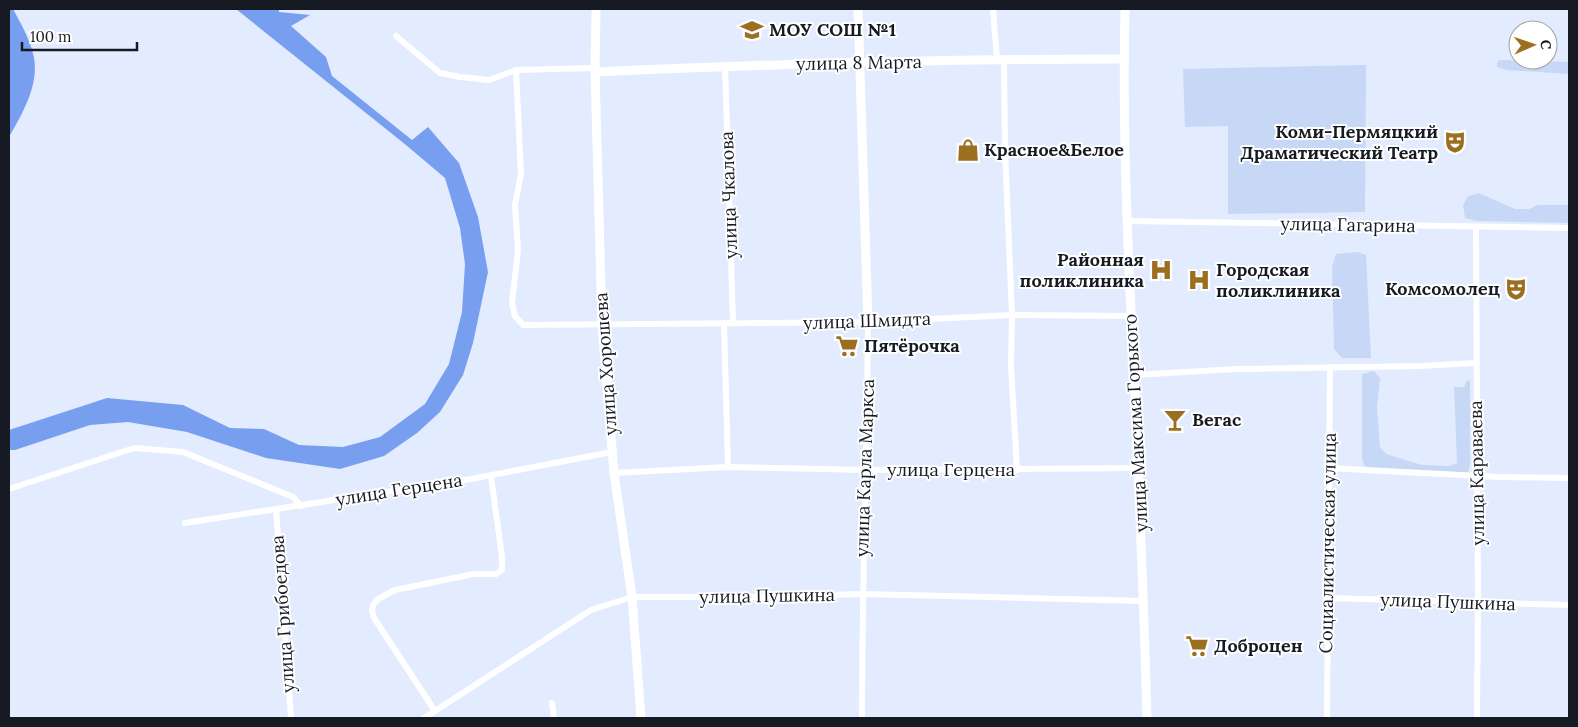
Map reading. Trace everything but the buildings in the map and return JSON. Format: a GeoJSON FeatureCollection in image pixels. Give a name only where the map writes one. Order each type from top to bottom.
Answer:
{"type":"FeatureCollection","features":[{"type":"Feature","properties":{"kind":"street","name":"улица Хорошева"},"geometry":{"type":"LineString","coordinates":[[596,9],[595,70],[602,324],[614,473],[632,597],[641,718]]}},
{"type":"Feature","properties":{"kind":"street","name":"улица Карла Маркса"},"geometry":{"type":"LineString","coordinates":[[858,9],[868,322],[867,470],[863,525],[862,718]]}},
{"type":"Feature","properties":{"kind":"street"},"geometry":{"type":"LineString","coordinates":[[993,9],[1000,59],[1005,151],[1012,315],[1010,366],[1017,470]]}},
{"type":"Feature","properties":{"kind":"street","name":"улица Максима Горького"},"geometry":{"type":"LineString","coordinates":[[1125,9],[1127,221],[1144,601],[1147,718]]}},
{"type":"Feature","properties":{"kind":"street"},"geometry":{"type":"LineString","coordinates":[[396,36],[440,73],[489,80],[516,70],[595,70]]}},
{"type":"Feature","properties":{"kind":"street","name":"улица 8 Марта"},"geometry":{"type":"LineString","coordinates":[[595,70],[1000,59],[1124,59]]}},
{"type":"Feature","properties":{"kind":"street","name":"улица Чкалова"},"geometry":{"type":"LineString","coordinates":[[725,66],[733,323]]}},
{"type":"Feature","properties":{"kind":"street","name":"улица Шмидта"},"geometry":{"type":"LineString","coordinates":[[516,70],[521,174],[515,205],[518,250],[512,303],[515,316],[523,325],[868,322],[1012,315],[1131,316]]}},
{"type":"Feature","properties":{"kind":"street","name":"улица Гагарина"},"geometry":{"type":"LineString","coordinates":[[1127,221],[1569,228]]}},
{"type":"Feature","properties":{"kind":"street","name":"улица Караваева"},"geometry":{"type":"LineString","coordinates":[[1476,227],[1477,718]]}},
{"type":"Feature","properties":{"kind":"street"},"geometry":{"type":"LineString","coordinates":[[724,323],[728,467]]}},
{"type":"Feature","properties":{"kind":"street"},"geometry":{"type":"LineString","coordinates":[[1134,375],[1476,363]]}},
{"type":"Feature","properties":{"kind":"street","name":"Социалистическая улица"},"geometry":{"type":"LineString","coordinates":[[1326,718],[1330,367]]}},
{"type":"Feature","properties":{"kind":"street"},"geometry":{"type":"LineString","coordinates":[[9,489],[134,448],[183,452],[293,497],[301,506]]}},
{"type":"Feature","properties":{"kind":"street","name":"улица Герцена"},"geometry":{"type":"LineString","coordinates":[[185,524],[491,476],[612,452]]}},
{"type":"Feature","properties":{"kind":"street","name":"улица Герцена"},"geometry":{"type":"LineString","coordinates":[[614,473],[728,467],[867,470],[1138,468]]}},
{"type":"Feature","properties":{"kind":"street"},"geometry":{"type":"LineString","coordinates":[[1328,468],[1499,478],[1569,478]]}},
{"type":"Feature","properties":{"kind":"street"},"geometry":{"type":"LineString","coordinates":[[435,712],[374,618],[372,611],[378,599],[394,590],[474,574],[496,574],[502,570],[502,557],[491,476]]}},
{"type":"Feature","properties":{"kind":"street","name":"улица Грибоедова"},"geometry":{"type":"LineString","coordinates":[[276,509],[291,718]]}},
{"type":"Feature","properties":{"kind":"street","name":"улица Пушкина"},"geometry":{"type":"LineString","coordinates":[[424,718],[591,610],[632,597],[758,597],[862,594],[1144,601]]}},
{"type":"Feature","properties":{"kind":"street","name":"улица Пушкина"},"geometry":{"type":"LineString","coordinates":[[1327,598],[1569,605]]}},
{"type":"Feature","properties":{"kind":"street"},"geometry":{"type":"LineString","coordinates":[[552,703],[554,718]]}},
{"type":"Feature","properties":{"kind":"shaded area"},"geometry":{"type":"Polygon","coordinates":[[[1499,60],[1508,60],[1508,70],[1558,70],[1558,62],[1569,62],[1569,74],[1507,70],[1497,67],[1499,60]]]}},
{"type":"Feature","properties":{"kind":"shaded area"},"geometry":{"type":"Polygon","coordinates":[[[1366,65],[1365,212],[1228,214],[1228,126],[1185,127],[1183,69],[1366,65]]]}},
{"type":"Feature","properties":{"kind":"shaded area"},"geometry":{"type":"Polygon","coordinates":[[[1479,193],[1515,209],[1529,209],[1537,205],[1569,205],[1569,223],[1476,221],[1465,218],[1463,205],[1468,196],[1479,193]]]}},
{"type":"Feature","properties":{"kind":"shaded area"},"geometry":{"type":"Polygon","coordinates":[[[1358,252],[1366,255],[1371,358],[1342,358],[1334,349],[1332,267],[1336,254],[1358,252]]]}},
{"type":"Feature","properties":{"kind":"shaded area"},"geometry":{"type":"Polygon","coordinates":[[[1374,371],[1380,378],[1377,407],[1380,447],[1386,454],[1422,465],[1450,466],[1457,463],[1454,387],[1464,387],[1466,382],[1470,380],[1470,463],[1468,474],[1369,469],[1364,465],[1362,458],[1362,374],[1374,371]]]}},
{"type":"Feature","properties":{"kind":"water"},"geometry":{"type":"Polygon","coordinates":[[[9,9],[13,9],[28,39],[33,52],[35,68],[32,89],[9,137],[9,9]]]}},
{"type":"Feature","properties":{"kind":"water"},"geometry":{"type":"Polygon","coordinates":[[[236,9],[279,9],[279,12],[310,15],[291,26],[326,57],[332,76],[412,140],[428,127],[459,163],[478,217],[488,272],[473,343],[463,375],[440,412],[417,433],[384,456],[340,469],[266,458],[187,432],[128,422],[90,425],[15,450],[9,450],[9,430],[107,398],[183,405],[230,428],[264,429],[299,445],[343,447],[380,437],[425,404],[449,364],[462,312],[465,264],[460,228],[445,178],[236,9]]]}},
{"type":"Feature","properties":{"kind":"place","name":"МОУ СОШ №1"},"geometry":{"type":"Point","coordinates":[752,30]}},
{"type":"Feature","properties":{"kind":"place","name":"Коми-Пермяцкий Драматический Театр"},"geometry":{"type":"Point","coordinates":[1455,142]}},
{"type":"Feature","properties":{"kind":"place","name":"Красное&Белое"},"geometry":{"type":"Point","coordinates":[968,150]}},
{"type":"Feature","properties":{"kind":"place","name":"Районная поликлиника"},"geometry":{"type":"Point","coordinates":[1161,270]}},
{"type":"Feature","properties":{"kind":"place","name":"Городская поликлиника"},"geometry":{"type":"Point","coordinates":[1199,280]}},
{"type":"Feature","properties":{"kind":"place","name":"Комсомолец"},"geometry":{"type":"Point","coordinates":[1516,289]}},
{"type":"Feature","properties":{"kind":"place","name":"Пятёрочка"},"geometry":{"type":"Point","coordinates":[847,346]}},
{"type":"Feature","properties":{"kind":"place","name":"Вегас"},"geometry":{"type":"Point","coordinates":[1175,420]}},
{"type":"Feature","properties":{"kind":"place","name":"Доброцен"},"geometry":{"type":"Point","coordinates":[1197,646]}}]}
